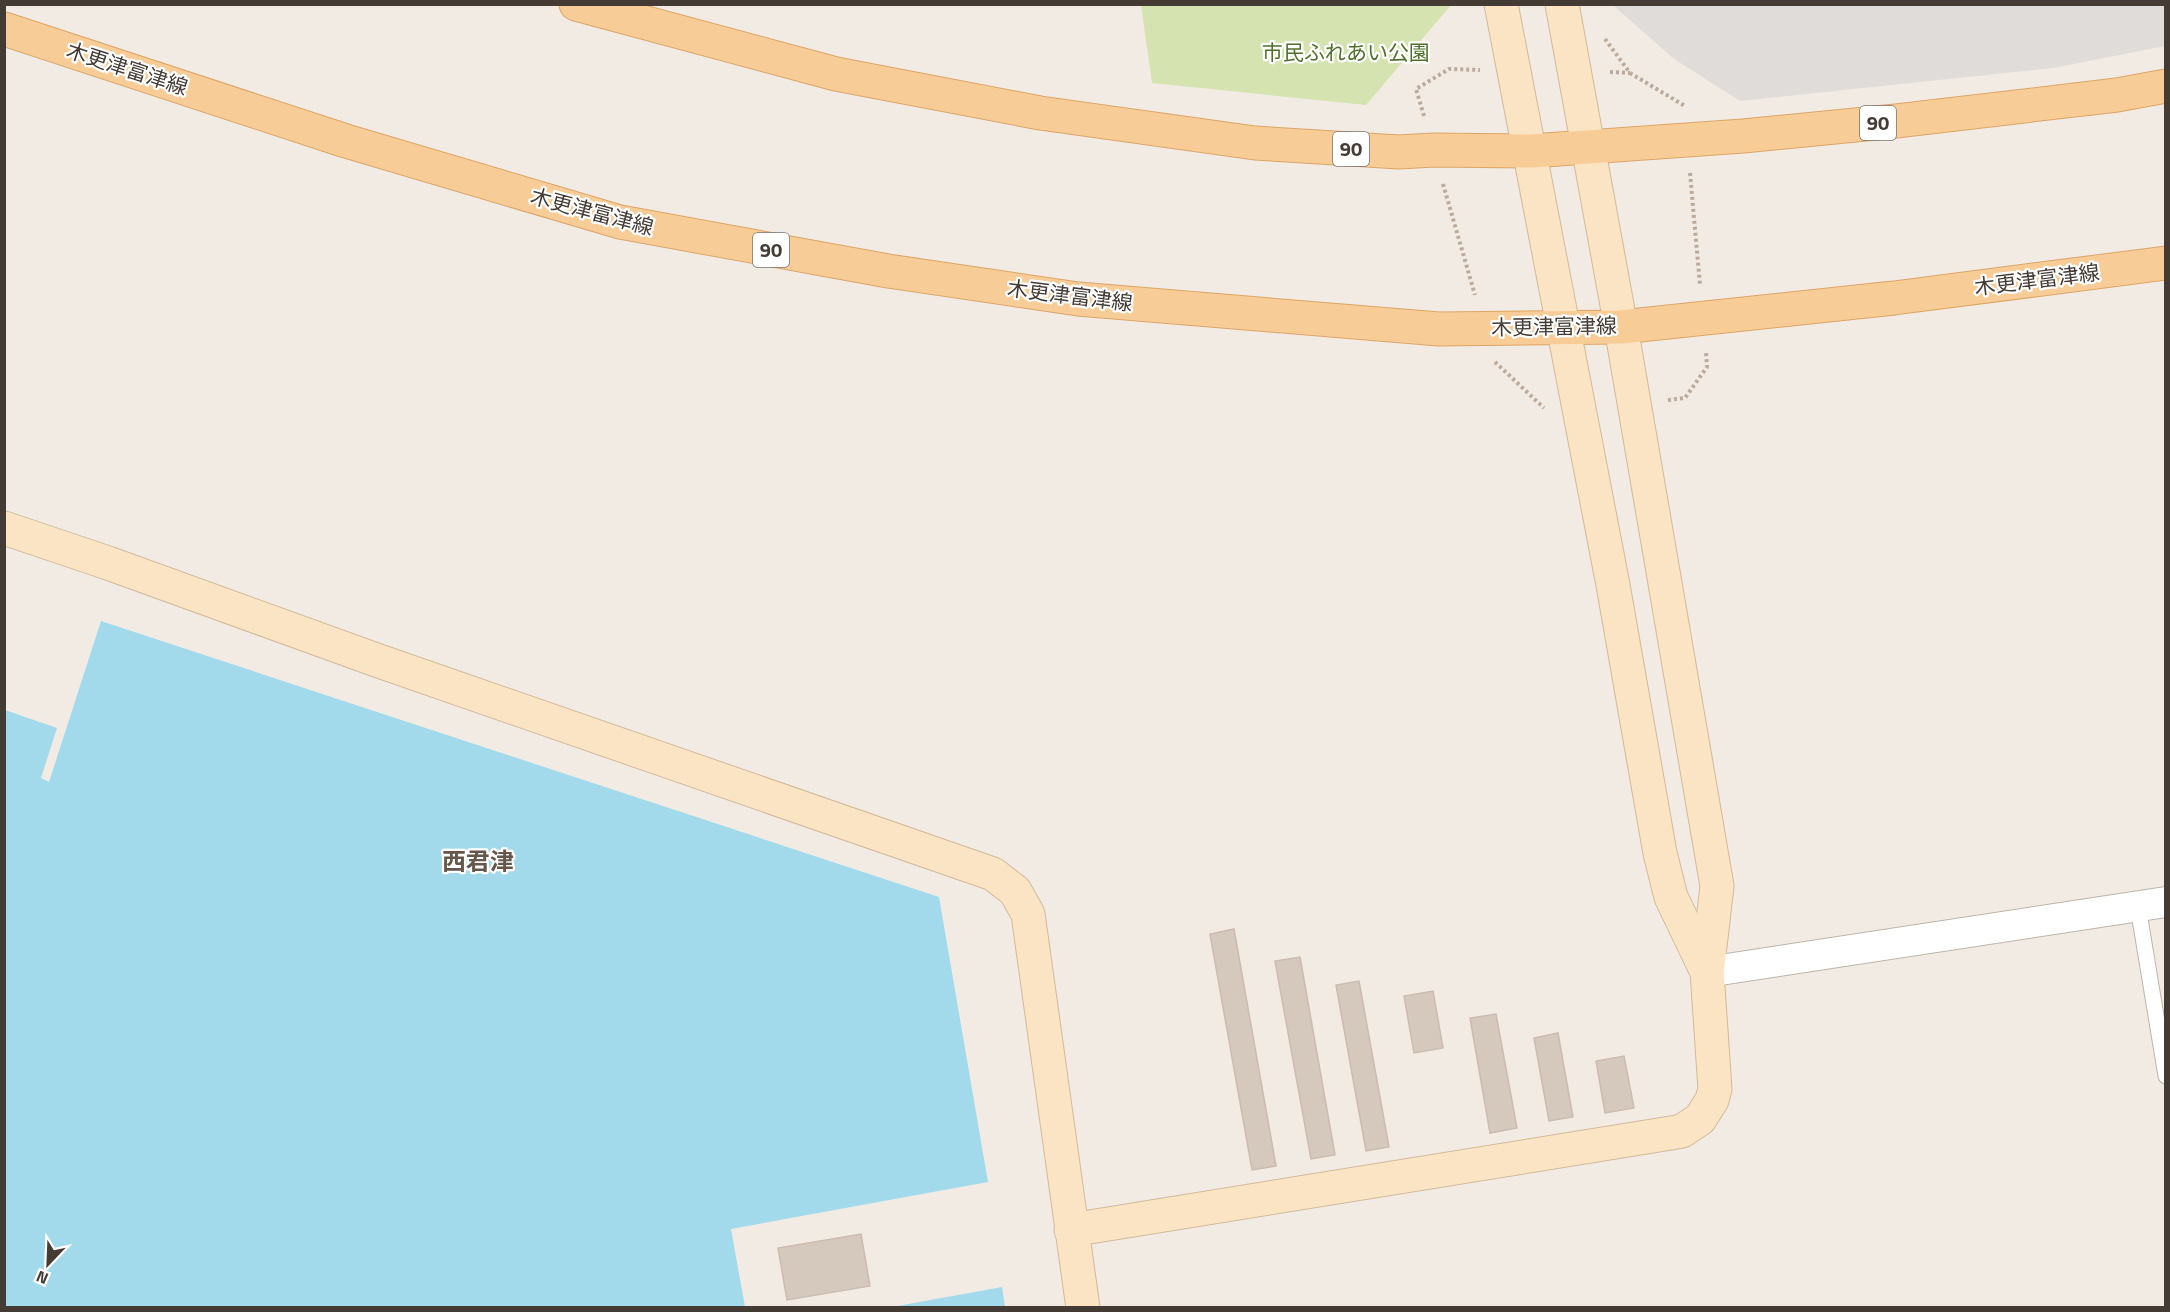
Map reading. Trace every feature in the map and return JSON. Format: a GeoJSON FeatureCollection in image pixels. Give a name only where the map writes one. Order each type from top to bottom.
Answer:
{"type":"FeatureCollection","features":[{"type":"Feature","properties":{"kind":"main road","name":"90"},"geometry":{"type":"LineString","coordinates":[[576,4],[836,74],[1040,113],[1255,142],[1399,152],[1531,151],[1688,140],[1896,121],[2117,95],[2166,86]]}},
{"type":"Feature","properties":{"kind":"main road","name":"木更津富津線"},"geometry":{"type":"LineString","coordinates":[[4,29],[346,141],[620,222],[888,271],[1078,299],[1439,329],[1621,327],[1905,297],[2166,263]]}},
{"type":"Feature","properties":{"kind":"street"},"geometry":{"type":"LineString","coordinates":[[1501,4],[1613,585],[1660,853],[1671,897],[1707,972]]}},
{"type":"Feature","properties":{"kind":"street"},"geometry":{"type":"LineString","coordinates":[[1071,1230],[1682,1131],[1700,1119],[1712,1100],[1715,1089],[1707,972],[1717,886],[1590,147],[1562,4]]}},
{"type":"Feature","properties":{"kind":"street"},"geometry":{"type":"LineString","coordinates":[[4,528],[108,562],[379,662],[993,874],[1015,891],[1028,914],[1083,1308]]}},
{"type":"Feature","properties":{"kind":"street"},"geometry":{"type":"LineString","coordinates":[[1707,972],[2152,905]]}},
{"type":"Feature","properties":{"kind":"lane"},"geometry":{"type":"LineString","coordinates":[[2152,905],[2166,1076]]}},
{"type":"Feature","properties":{"kind":"path"},"geometry":{"type":"LineString","coordinates":[[1600,30],[1630,73],[1685,105],[1707,367],[1685,398]]}},
{"type":"Feature","properties":{"kind":"path"},"geometry":{"type":"LineString","coordinates":[[1449,69],[1416,89],[1493,361],[1545,410]]}},
{"type":"Feature","properties":{"kind":"green space","name":"市民ふれあい公園"},"geometry":{"type":"Polygon","coordinates":[[[1141,4],[1451,5],[1366,105],[1152,83],[1141,4]]]}},
{"type":"Feature","properties":{"kind":"shaded area"},"geometry":{"type":"Polygon","coordinates":[[[1613,5],[2165,5],[2165,46],[2053,68],[1740,101],[1674,59],[1613,5]]]}},
{"type":"Feature","properties":{"kind":"water"},"geometry":{"type":"Polygon","coordinates":[[[101,621],[939,897],[988,1182],[731,1229],[745,1307],[5,1307],[5,710],[57,728],[41,778],[49,782],[101,621]]]}},
{"type":"Feature","properties":{"kind":"water"},"geometry":{"type":"Polygon","coordinates":[[[1002,1287],[1005,1307],[892,1307],[1002,1287]]]}},
{"type":"Feature","properties":{"kind":"building"},"geometry":{"type":"Polygon","coordinates":[[[1234,929],[1276,1166],[1252,1170],[1210,934],[1234,929]]]}},
{"type":"Feature","properties":{"kind":"building"},"geometry":{"type":"Polygon","coordinates":[[[1300,957],[1335,1155],[1311,1159],[1275,961],[1300,957]]]}},
{"type":"Feature","properties":{"kind":"building"},"geometry":{"type":"Polygon","coordinates":[[[1359,981],[1389,1147],[1366,1151],[1336,985],[1359,981]]]}},
{"type":"Feature","properties":{"kind":"building"},"geometry":{"type":"Polygon","coordinates":[[[1433,991],[1443,1048],[1414,1053],[1404,996],[1433,991]]]}},
{"type":"Feature","properties":{"kind":"building"},"geometry":{"type":"Polygon","coordinates":[[[1496,1014],[1517,1128],[1490,1133],[1470,1018],[1496,1014]]]}},
{"type":"Feature","properties":{"kind":"building"},"geometry":{"type":"Polygon","coordinates":[[[1558,1033],[1573,1117],[1549,1121],[1534,1038],[1558,1033]]]}},
{"type":"Feature","properties":{"kind":"building"},"geometry":{"type":"Polygon","coordinates":[[[1624,1056],[1634,1108],[1605,1113],[1596,1061],[1624,1056]]]}},
{"type":"Feature","properties":{"kind":"building"},"geometry":{"type":"Polygon","coordinates":[[[861,1234],[870,1286],[787,1300],[778,1248],[861,1234]]]}},
{"type":"Feature","properties":{"kind":"district","name":"西君津"},"geometry":{"type":"Point","coordinates":[478,862]}}]}
